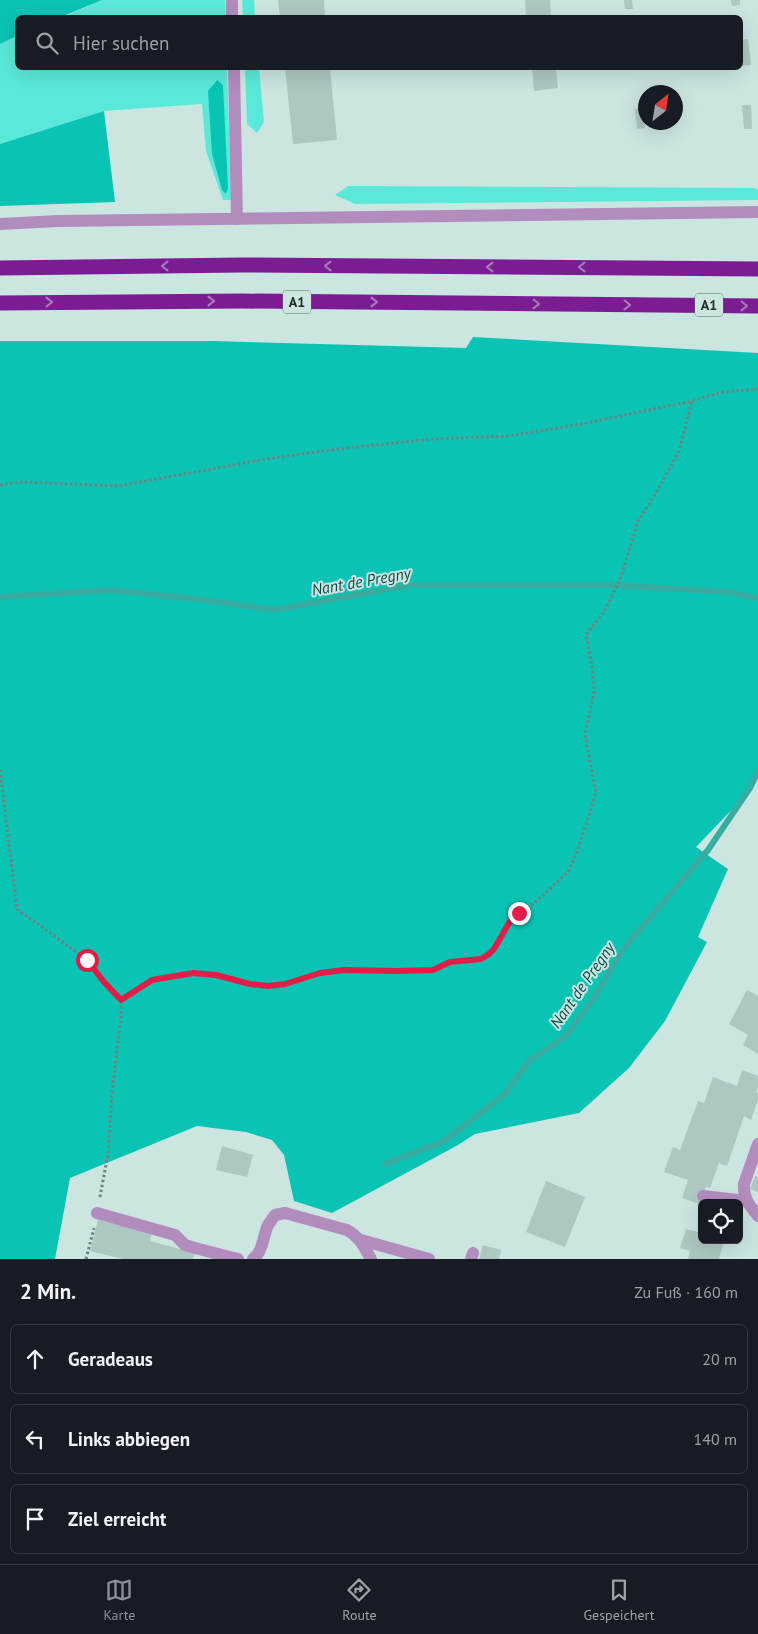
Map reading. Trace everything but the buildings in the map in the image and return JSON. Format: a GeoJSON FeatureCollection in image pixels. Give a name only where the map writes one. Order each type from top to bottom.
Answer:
{"type":"FeatureCollection","features":[{"type":"Feature","properties":{"kind":"highway"},"geometry":{"type":"LineString","coordinates":[[688,268],[758,262]]}},
{"type":"Feature","properties":{"kind":"highway"},"geometry":{"type":"LineString","coordinates":[[0,268],[222,265],[758,269]]}},
{"type":"Feature","properties":{"kind":"highway","name":"A1"},"geometry":{"type":"LineString","coordinates":[[0,303],[251,301],[758,306]]}},
{"type":"Feature","properties":{"kind":"street"},"geometry":{"type":"LineString","coordinates":[[232,0],[232,15]]}},
{"type":"Feature","properties":{"kind":"street"},"geometry":{"type":"LineString","coordinates":[[234,70],[237,219]]}},
{"type":"Feature","properties":{"kind":"street"},"geometry":{"type":"LineString","coordinates":[[0,224],[58,221],[758,212]]}},
{"type":"Feature","properties":{"kind":"street"},"geometry":{"type":"LineString","coordinates":[[758,1144],[743,1191],[746,1200],[758,1216]]}},
{"type":"Feature","properties":{"kind":"street"},"geometry":{"type":"LineString","coordinates":[[703,1196],[746,1200]]}},
{"type":"Feature","properties":{"kind":"street"},"geometry":{"type":"LineString","coordinates":[[97,1213],[175,1235],[185,1245],[234,1259]]}},
{"type":"Feature","properties":{"kind":"street"},"geometry":{"type":"LineString","coordinates":[[253,1259],[260,1250],[269,1225],[275,1215],[286,1213],[355,1234],[372,1258]]}},
{"type":"Feature","properties":{"kind":"street"},"geometry":{"type":"LineString","coordinates":[[361,1240],[429,1259]]}},
{"type":"Feature","properties":{"kind":"path"},"geometry":{"type":"LineString","coordinates":[[0,485],[22,482],[118,486],[266,459],[346,448],[434,438],[509,436],[582,424],[692,401],[724,392],[758,389]]}},
{"type":"Feature","properties":{"kind":"path"},"geometry":{"type":"LineString","coordinates":[[121,1000],[152,980],[193,973],[216,975],[250,984],[268,986],[285,984],[320,973],[344,970],[433,970],[450,962],[481,959],[494,949],[509,923],[519,913],[538,900],[568,872],[576,857],[596,792],[585,735],[594,692],[592,666],[586,635],[604,612],[614,593],[620,580],[638,521],[679,452],[692,401]]}},
{"type":"Feature","properties":{"kind":"path"},"geometry":{"type":"LineString","coordinates":[[0,770],[17,909],[87,960],[121,1000],[108,1154],[86,1259]]}},
{"type":"Feature","properties":{"kind":"green space"},"geometry":{"type":"Polygon","coordinates":[[[102,0],[225,0],[226,15],[68,15],[102,0]]]}},
{"type":"Feature","properties":{"kind":"green space"},"geometry":{"type":"Polygon","coordinates":[[[242,0],[254,0],[255,15],[243,15],[242,0]]]}},
{"type":"Feature","properties":{"kind":"green space"},"geometry":{"type":"Polygon","coordinates":[[[15,37],[15,70],[227,70],[231,200],[223,200],[206,151],[202,104],[104,111],[0,144],[0,44],[15,37]]]}},
{"type":"Feature","properties":{"kind":"green space"},"geometry":{"type":"Polygon","coordinates":[[[245,70],[259,70],[264,122],[257,133],[247,124],[245,70]]]}},
{"type":"Feature","properties":{"kind":"green space"},"geometry":{"type":"Polygon","coordinates":[[[348,186],[755,188],[758,190],[758,200],[355,204],[335,195],[348,186]]]}},
{"type":"Feature","properties":{"kind":"shaded area"},"geometry":{"type":"Polygon","coordinates":[[[0,0],[102,0],[66,15],[15,15],[15,37],[0,44],[0,0]]]}},
{"type":"Feature","properties":{"kind":"shaded area"},"geometry":{"type":"Polygon","coordinates":[[[217,80],[223,85],[228,188],[226,194],[222,190],[212,154],[208,91],[217,80]]]}},
{"type":"Feature","properties":{"kind":"shaded area"},"geometry":{"type":"Polygon","coordinates":[[[104,111],[115,202],[0,206],[0,144],[104,111]]]}},
{"type":"Feature","properties":{"kind":"shaded area"},"geometry":{"type":"Polygon","coordinates":[[[473,337],[758,353],[758,773],[745,796],[696,847],[728,869],[698,937],[707,942],[665,1021],[629,1068],[579,1113],[475,1134],[332,1213],[294,1201],[284,1155],[272,1140],[246,1132],[197,1126],[70,1178],[55,1259],[0,1259],[0,341],[212,341],[466,348],[473,337]]]}},
{"type":"Feature","properties":{"kind":"waterway","name":"Nant de Pregny"},"geometry":{"type":"LineString","coordinates":[[0,597],[111,590],[206,600],[274,610],[410,585],[614,585],[729,592],[758,598]]}},
{"type":"Feature","properties":{"kind":"waterway","name":"Nant de Pregny"},"geometry":{"type":"LineString","coordinates":[[385,1164],[444,1141],[504,1095],[529,1061],[566,1036],[594,998],[625,947],[708,850],[750,788],[758,771]]}},
{"type":"Feature","properties":{"kind":"route"},"geometry":{"type":"LineString","coordinates":[[87,960],[121,1000],[152,980],[193,973],[216,975],[250,984],[268,986],[285,984],[320,973],[344,970],[433,970],[450,962],[481,959],[489,954],[509,923],[519,913]]}}]}
